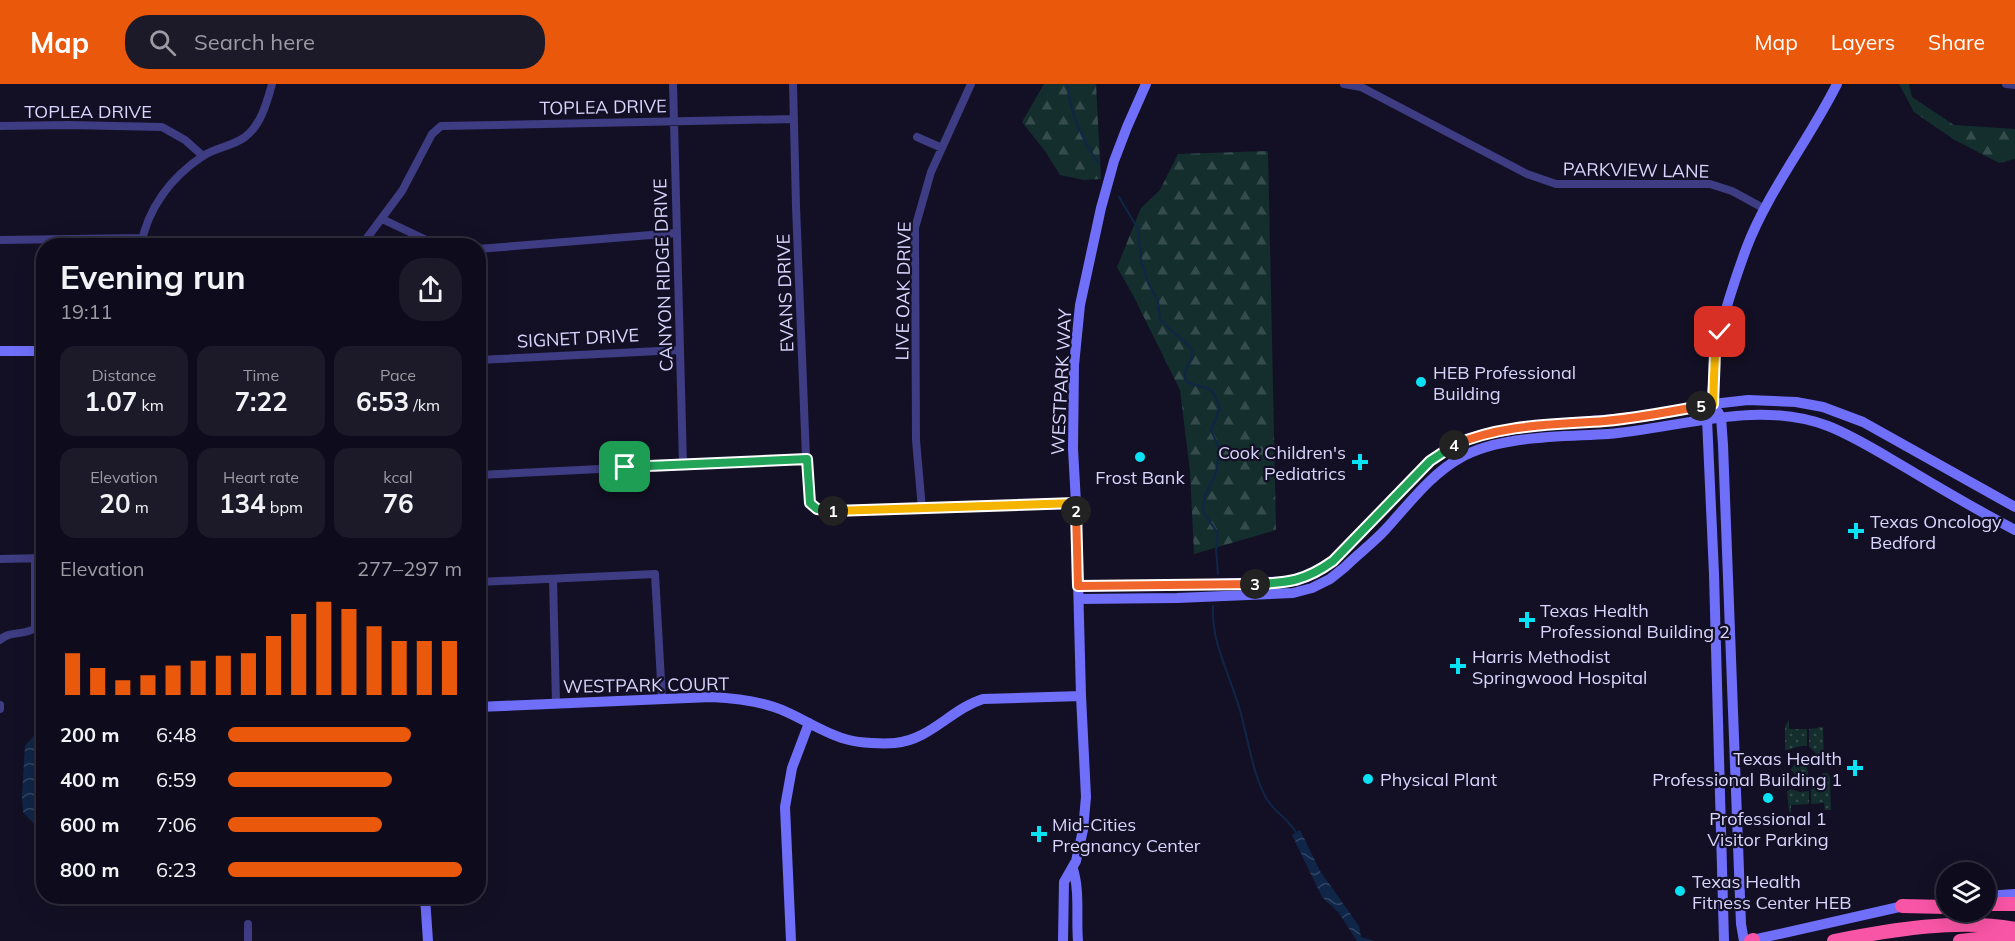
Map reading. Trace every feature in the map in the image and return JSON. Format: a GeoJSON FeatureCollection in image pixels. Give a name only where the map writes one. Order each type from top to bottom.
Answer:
{"type":"FeatureCollection","features":[{"type":"Feature","properties":{"kind":"highway"},"geometry":{"type":"LineString","coordinates":[[1996,904],[2015,904]]}},
{"type":"Feature","properties":{"kind":"highway"},"geometry":{"type":"LineString","coordinates":[[1902,906],[1936,907]]}},
{"type":"Feature","properties":{"kind":"highway"},"geometry":{"type":"LineString","coordinates":[[1834,941],[1933,927],[1977,925],[2015,929]]}},
{"type":"Feature","properties":{"kind":"highway"},"geometry":{"type":"LineString","coordinates":[[1960,941],[2015,934]]}},
{"type":"Feature","properties":{"kind":"street"},"geometry":{"type":"LineString","coordinates":[[143,238],[150,213],[172,181],[203,156],[246,137],[265,111],[272,84]]}},
{"type":"Feature","properties":{"kind":"street","name":"CANYON RIDGE DRIVE"},"geometry":{"type":"LineString","coordinates":[[673,84],[683,464]]}},
{"type":"Feature","properties":{"kind":"street","name":"EVANS DRIVE"},"geometry":{"type":"LineString","coordinates":[[794,84],[809,500],[822,511],[922,509]]}},
{"type":"Feature","properties":{"kind":"street","name":"LIVE OAK DRIVE"},"geometry":{"type":"LineString","coordinates":[[922,509],[916,440],[915,228],[931,172],[971,84]]}},
{"type":"Feature","properties":{"kind":"street","name":"WESTPARK WAY"},"geometry":{"type":"LineString","coordinates":[[1063,941],[1064,882],[1072,869],[1083,830],[1086,797],[1073,411],[1079,315],[1114,161],[1146,84]]}},
{"type":"Feature","properties":{"kind":"street","name":"PARKVIEW LANE"},"geometry":{"type":"LineString","coordinates":[[1344,84],[1361,87],[1527,174],[1556,184],[1710,184],[1732,191],[1765,209]]}},
{"type":"Feature","properties":{"kind":"street"},"geometry":{"type":"LineString","coordinates":[[1724,941],[1714,574],[1707,419],[1713,404],[1715,353],[1747,247],[1765,209],[1821,117],[1837,84]]}},
{"type":"Feature","properties":{"kind":"street"},"geometry":{"type":"LineString","coordinates":[[2006,84],[2015,86]]}},
{"type":"Feature","properties":{"kind":"street","name":"TOPLEA DRIVE"},"geometry":{"type":"LineString","coordinates":[[382,219],[402,191],[432,134],[441,126],[794,119]]}},
{"type":"Feature","properties":{"kind":"street","name":"TOPLEA DRIVE"},"geometry":{"type":"LineString","coordinates":[[0,126],[162,127],[185,140],[203,156]]}},
{"type":"Feature","properties":{"kind":"street"},"geometry":{"type":"LineString","coordinates":[[917,137],[942,148]]}},
{"type":"Feature","properties":{"kind":"street"},"geometry":{"type":"LineString","coordinates":[[367,238],[382,219],[422,238]]}},
{"type":"Feature","properties":{"kind":"street"},"geometry":{"type":"LineString","coordinates":[[486,248],[676,233]]}},
{"type":"Feature","properties":{"kind":"street"},"geometry":{"type":"LineString","coordinates":[[0,240],[36,241]]}},
{"type":"Feature","properties":{"kind":"street","name":"SIGNET DRIVE"},"geometry":{"type":"LineString","coordinates":[[486,360],[680,350]]}},
{"type":"Feature","properties":{"kind":"street"},"geometry":{"type":"LineString","coordinates":[[0,351],[36,353]]}},
{"type":"Feature","properties":{"kind":"street"},"geometry":{"type":"LineString","coordinates":[[1078,599],[1273,589],[1316,573],[1333,561],[1430,461],[1470,438],[1506,429],[1649,416],[1748,400],[1796,402],[1834,411],[1863,422],[2015,507]]}},
{"type":"Feature","properties":{"kind":"street"},"geometry":{"type":"LineString","coordinates":[[1713,404],[1721,417],[1735,818],[1741,924],[1749,941],[1902,906],[1936,901]]}},
{"type":"Feature","properties":{"kind":"street"},"geometry":{"type":"LineString","coordinates":[[1831,428],[1834,411]]}},
{"type":"Feature","properties":{"kind":"street"},"geometry":{"type":"LineString","coordinates":[[1078,586],[1273,589],[1293,593],[1312,588],[1330,579],[1383,531],[1410,501],[1447,466],[1471,453],[1518,441],[1609,434],[1721,417],[1776,415],[1797,418],[1831,428],[1873,448],[2015,530]]}},
{"type":"Feature","properties":{"kind":"street"},"geometry":{"type":"LineString","coordinates":[[1584,422],[1585,435]]}},
{"type":"Feature","properties":{"kind":"street"},"geometry":{"type":"LineString","coordinates":[[1470,438],[1471,453]]}},
{"type":"Feature","properties":{"kind":"street"},"geometry":{"type":"LineString","coordinates":[[486,475],[807,459]]}},
{"type":"Feature","properties":{"kind":"street"},"geometry":{"type":"LineString","coordinates":[[1422,469],[1433,480]]}},
{"type":"Feature","properties":{"kind":"street"},"geometry":{"type":"LineString","coordinates":[[922,509],[1076,503]]}},
{"type":"Feature","properties":{"kind":"street"},"geometry":{"type":"LineString","coordinates":[[1345,548],[1355,557]]}},
{"type":"Feature","properties":{"kind":"street"},"geometry":{"type":"LineString","coordinates":[[0,559],[36,558]]}},
{"type":"Feature","properties":{"kind":"street"},"geometry":{"type":"LineString","coordinates":[[486,582],[655,574],[662,699]]}},
{"type":"Feature","properties":{"kind":"street"},"geometry":{"type":"LineString","coordinates":[[1714,574],[1727,574]]}},
{"type":"Feature","properties":{"kind":"street"},"geometry":{"type":"LineString","coordinates":[[553,579],[556,703]]}},
{"type":"Feature","properties":{"kind":"street"},"geometry":{"type":"LineString","coordinates":[[0,640],[9,634],[26,632],[35,628],[36,623]]}},
{"type":"Feature","properties":{"kind":"street","name":"WESTPARK COURT"},"geometry":{"type":"LineString","coordinates":[[486,707],[711,697],[749,700],[775,707],[849,741],[895,743],[924,735],[968,703],[983,699],[1081,696]]}},
{"type":"Feature","properties":{"kind":"street"},"geometry":{"type":"LineString","coordinates":[[792,941],[785,807],[792,768],[809,723]]}},
{"type":"Feature","properties":{"kind":"street","name":"WESTPARK WAY"},"geometry":{"type":"LineString","coordinates":[[1072,869],[1077,883],[1078,941]]}},
{"type":"Feature","properties":{"kind":"street"},"geometry":{"type":"LineString","coordinates":[[1996,895],[2015,894]]}},
{"type":"Feature","properties":{"kind":"street"},"geometry":{"type":"LineString","coordinates":[[425,904],[428,941]]}},
{"type":"Feature","properties":{"kind":"street"},"geometry":{"type":"LineString","coordinates":[[248,924],[248,941]]}},
{"type":"Feature","properties":{"kind":"green space"},"geometry":{"type":"Polygon","coordinates":[[[1044,84],[1096,84],[1101,179],[1084,180],[1060,175],[1022,122],[1044,84]]]}},
{"type":"Feature","properties":{"kind":"green space"},"geometry":{"type":"Polygon","coordinates":[[[1899,84],[1909,84],[1912,97],[1954,125],[2015,129],[2015,159],[1999,163],[1953,139],[1914,112],[1899,84]]]}},
{"type":"Feature","properties":{"kind":"green space"},"geometry":{"type":"Polygon","coordinates":[[[1268,151],[1276,530],[1194,554],[1190,471],[1180,390],[1117,267],[1141,208],[1160,190],[1178,154],[1268,151]]]}},
{"type":"Feature","properties":{"kind":"green space"},"geometry":{"type":"Polygon","coordinates":[[[1789,720],[1789,729],[1807,729],[1807,746],[1785,750],[1785,726],[1789,720]]]}},
{"type":"Feature","properties":{"kind":"green space"},"geometry":{"type":"Polygon","coordinates":[[[1823,727],[1824,764],[1809,747],[1809,729],[1823,727]]]}},
{"type":"Feature","properties":{"kind":"green space"},"geometry":{"type":"Polygon","coordinates":[[[1802,757],[1807,759],[1808,764],[1806,765],[1809,777],[1804,781],[1799,780],[1791,769],[1802,757]]]}},
{"type":"Feature","properties":{"kind":"green space"},"geometry":{"type":"Polygon","coordinates":[[[1823,773],[1827,773],[1830,777],[1831,810],[1825,810],[1824,803],[1811,804],[1811,790],[1817,784],[1822,787],[1825,782],[1819,780],[1823,773]]]}},
{"type":"Feature","properties":{"kind":"green space"},"geometry":{"type":"Polygon","coordinates":[[[1791,789],[1800,792],[1809,791],[1809,804],[1791,805],[1791,813],[1787,791],[1791,789]]]}},
{"type":"Feature","properties":{"kind":"water"},"geometry":{"type":"Polygon","coordinates":[[[36,733],[36,824],[23,812],[25,746],[36,733]]]}},
{"type":"Feature","properties":{"kind":"water"},"geometry":{"type":"Polygon","coordinates":[[[1300,830],[1320,871],[1359,926],[1361,937],[1375,941],[1357,941],[1339,913],[1322,897],[1292,835],[1300,830]]]}},
{"type":"Feature","properties":{"kind":"waterway"},"geometry":{"type":"LineString","coordinates":[[1067,84],[1078,126],[1099,164]]}},
{"type":"Feature","properties":{"kind":"waterway"},"geometry":{"type":"LineString","coordinates":[[1119,197],[1138,229],[1141,260],[1148,283],[1158,301],[1160,320],[1191,348],[1193,355],[1185,372],[1185,378],[1187,382],[1211,391],[1220,409],[1211,430],[1220,450],[1215,476],[1205,496],[1203,511],[1218,534],[1216,549],[1218,574]]}},
{"type":"Feature","properties":{"kind":"waterway"},"geometry":{"type":"LineString","coordinates":[[1213,606],[1218,645],[1239,707],[1260,785],[1268,801],[1297,834]]}},
{"type":"Feature","properties":{"kind":"place","name":"HEB Professional Building"},"geometry":{"type":"Point","coordinates":[1421,382]}},
{"type":"Feature","properties":{"kind":"place","name":"Frost Bank"},"geometry":{"type":"Point","coordinates":[1140,457]}},
{"type":"Feature","properties":{"kind":"place","name":"Cook Children's Pediatrics"},"geometry":{"type":"Point","coordinates":[1360,462]}},
{"type":"Feature","properties":{"kind":"place","name":"Texas Oncology Bedford"},"geometry":{"type":"Point","coordinates":[1856,531]}},
{"type":"Feature","properties":{"kind":"place","name":"Texas Health Professional Building 2"},"geometry":{"type":"Point","coordinates":[1527,620]}},
{"type":"Feature","properties":{"kind":"place","name":"Harris Methodist Springwood Hospital"},"geometry":{"type":"Point","coordinates":[1458,666]}},
{"type":"Feature","properties":{"kind":"place","name":"Texas Health Professional Building 1"},"geometry":{"type":"Point","coordinates":[1855,768]}},
{"type":"Feature","properties":{"kind":"place","name":"Physical Plant"},"geometry":{"type":"Point","coordinates":[1368,779]}},
{"type":"Feature","properties":{"kind":"place","name":"Professional 1 Visitor Parking"},"geometry":{"type":"Point","coordinates":[1768,798]}},
{"type":"Feature","properties":{"kind":"place","name":"Mid-Cities Pregnancy Center"},"geometry":{"type":"Point","coordinates":[1039,834]}},
{"type":"Feature","properties":{"kind":"place","name":"Texas Health Fitness Center HEB"},"geometry":{"type":"Point","coordinates":[1680,891]}},
{"type":"Feature","properties":{"kind":"route"},"geometry":{"type":"LineString","coordinates":[[625,467],[807,459],[810,503],[822,511],[1076,503],[1078,586],[1212,585],[1296,581],[1316,573],[1333,561],[1430,461],[1470,438],[1506,429],[1649,416],[1713,404],[1715,353],[1720,332]]}}]}
